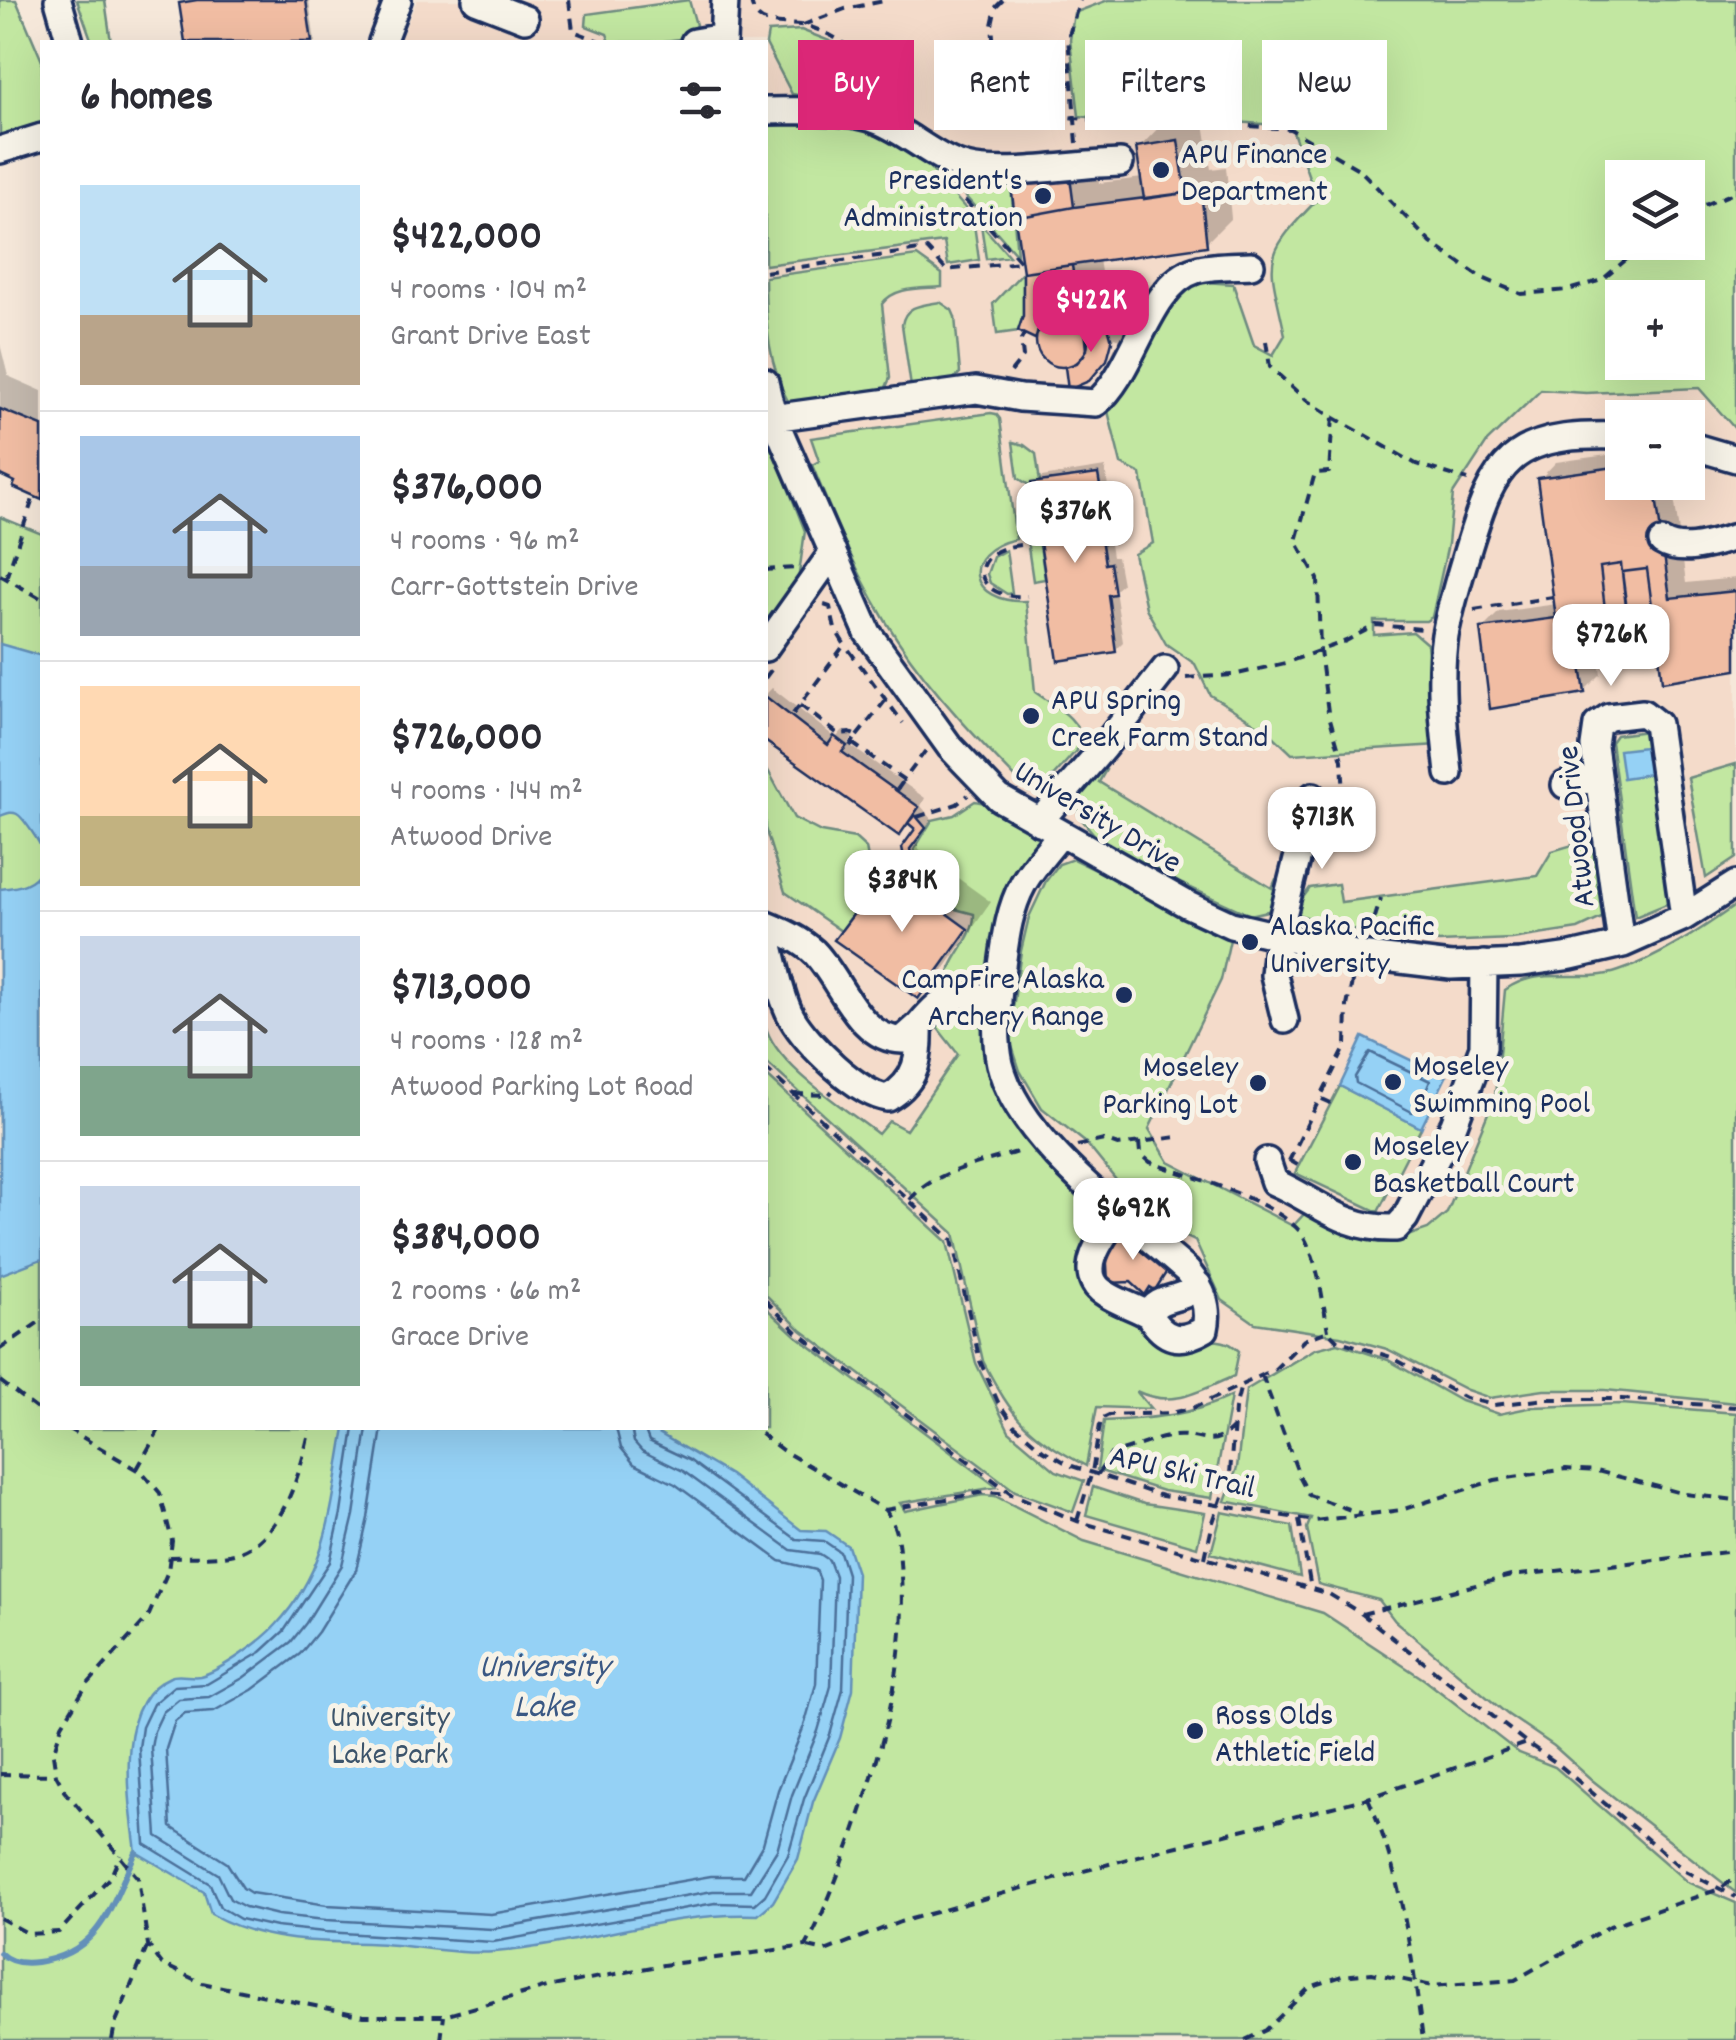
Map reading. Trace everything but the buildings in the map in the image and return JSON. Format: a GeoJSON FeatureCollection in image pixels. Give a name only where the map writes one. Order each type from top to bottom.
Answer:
{"type":"FeatureCollection","features":[{"type":"Feature","properties":{"kind":"street"},"geometry":{"type":"LineString","coordinates":[[49,0],[64,22]]}},
{"type":"Feature","properties":{"kind":"street"},"geometry":{"type":"LineString","coordinates":[[383,40],[398,0]]}},
{"type":"Feature","properties":{"kind":"street"},"geometry":{"type":"LineString","coordinates":[[476,0],[525,19]]}},
{"type":"Feature","properties":{"kind":"street"},"geometry":{"type":"LineString","coordinates":[[723,40],[725,0]]}},
{"type":"Feature","properties":{"kind":"street"},"geometry":{"type":"LineString","coordinates":[[768,110],[875,120],[904,132],[950,161],[977,170],[1120,163]]}},
{"type":"Feature","properties":{"kind":"street"},"geometry":{"type":"LineString","coordinates":[[769,418],[976,390],[1096,404],[1113,386],[1164,294],[1177,280],[1196,270],[1250,265]]}},
{"type":"Feature","properties":{"kind":"street","name":"University Drive"},"geometry":{"type":"LineString","coordinates":[[769,418],[834,552],[868,634],[929,720],[999,798],[1188,906],[1231,924],[1358,955],[1451,966],[1572,956],[1621,944],[1684,917],[1736,884]]}},
{"type":"Feature","properties":{"kind":"street"},"geometry":{"type":"LineString","coordinates":[[1449,773],[1443,712],[1448,623],[1477,520],[1494,478],[1515,456],[1550,441],[1605,436]]}},
{"type":"Feature","properties":{"kind":"street"},"geometry":{"type":"LineString","coordinates":[[1705,450],[1736,459]]}},
{"type":"Feature","properties":{"kind":"street"},"geometry":{"type":"LineString","coordinates":[[1662,542],[1670,547],[1684,547],[1736,537]]}},
{"type":"Feature","properties":{"kind":"street"},"geometry":{"type":"LineString","coordinates":[[772,653],[834,552]]}},
{"type":"Feature","properties":{"kind":"street"},"geometry":{"type":"LineString","coordinates":[[1120,1212],[1097,1244],[1090,1272],[1096,1285],[1104,1294],[1149,1315],[1160,1332],[1172,1339],[1188,1339],[1205,1330],[1205,1299],[1187,1271],[1120,1212],[1082,1182],[1020,1108],[1000,1064],[996,1025],[1012,912],[1050,828],[1103,748],[1165,669]]}},
{"type":"Feature","properties":{"kind":"street","name":"Atwood Drive"},"geometry":{"type":"LineString","coordinates":[[1621,944],[1593,735],[1597,724],[1609,717],[1643,713],[1652,718],[1660,734],[1684,917]]}},
{"type":"Feature","properties":{"kind":"street"},"geometry":{"type":"LineString","coordinates":[[1564,784],[1598,777]]}},
{"type":"Feature","properties":{"kind":"street"},"geometry":{"type":"LineString","coordinates":[[1285,1020],[1274,975],[1278,935],[1313,796]]}},
{"type":"Feature","properties":{"kind":"street"},"geometry":{"type":"LineString","coordinates":[[768,927],[788,934],[813,951],[859,1016],[875,1031],[894,1040],[902,1040],[947,996],[969,994],[998,1003]]}},
{"type":"Feature","properties":{"kind":"street"},"geometry":{"type":"LineString","coordinates":[[768,936],[791,1017],[818,1050],[873,1095],[888,1098],[912,1079],[918,1060],[920,1024]]}},
{"type":"Feature","properties":{"kind":"street"},"geometry":{"type":"LineString","coordinates":[[1280,1164],[1274,1182],[1328,1214],[1382,1229],[1396,1228],[1405,1218],[1472,1085],[1484,1047],[1484,964]]}},
{"type":"Feature","properties":{"kind":"street"},"geometry":{"type":"LineString","coordinates":[[1149,1315],[1155,1304],[1191,1292],[1198,1285]]}},
{"type":"Feature","properties":{"kind":"path"},"geometry":{"type":"LineString","coordinates":[[570,0],[573,31],[597,40]]}},
{"type":"Feature","properties":{"kind":"path"},"geometry":{"type":"LineString","coordinates":[[803,25],[845,9],[889,0]]}},
{"type":"Feature","properties":{"kind":"path"},"geometry":{"type":"LineString","coordinates":[[1003,0],[996,7],[992,25],[995,60],[1015,87],[1052,115],[1118,123],[1179,121],[1290,129],[1360,170],[1431,243],[1480,278],[1521,294],[1568,290],[1602,280],[1626,260]]}},
{"type":"Feature","properties":{"kind":"path"},"geometry":{"type":"LineString","coordinates":[[1078,164],[1068,38],[1080,0]]}},
{"type":"Feature","properties":{"kind":"path"},"geometry":{"type":"LineString","coordinates":[[1705,205],[1736,192]]}},
{"type":"Feature","properties":{"kind":"path"},"geometry":{"type":"LineString","coordinates":[[768,272],[926,249],[946,270],[1021,262]]}},
{"type":"Feature","properties":{"kind":"path"},"geometry":{"type":"LineString","coordinates":[[1004,377],[1022,357],[1024,334]]}},
{"type":"Feature","properties":{"kind":"path"},"geometry":{"type":"LineString","coordinates":[[1266,340],[1270,367],[1306,400],[1333,417],[1416,464],[1466,480],[1494,478]]}},
{"type":"Feature","properties":{"kind":"path"},"geometry":{"type":"LineString","coordinates":[[1333,417],[1330,472],[1315,473],[1296,541],[1318,579],[1320,651],[1328,712],[1342,760],[1345,814]]}},
{"type":"Feature","properties":{"kind":"path"},"geometry":{"type":"LineString","coordinates":[[6,578],[34,496]]}},
{"type":"Feature","properties":{"kind":"path"},"geometry":{"type":"LineString","coordinates":[[1020,545],[998,547],[990,553],[984,562],[983,578],[999,595],[1027,596]]}},
{"type":"Feature","properties":{"kind":"path"},"geometry":{"type":"LineString","coordinates":[[0,575],[40,597]]}},
{"type":"Feature","properties":{"kind":"path"},"geometry":{"type":"LineString","coordinates":[[1165,669],[1176,679],[1233,675],[1285,663],[1376,626],[1448,623],[1553,597]]}},
{"type":"Feature","properties":{"kind":"path"},"geometry":{"type":"LineString","coordinates":[[818,606],[830,607],[835,629],[913,734]]}},
{"type":"Feature","properties":{"kind":"path"},"geometry":{"type":"LineString","coordinates":[[793,714],[845,644]]}},
{"type":"Feature","properties":{"kind":"path"},"geometry":{"type":"LineString","coordinates":[[885,700],[851,745],[904,780]]}},
{"type":"Feature","properties":{"kind":"path"},"geometry":{"type":"LineString","coordinates":[[800,705],[838,734],[850,732],[857,736]]}},
{"type":"Feature","properties":{"kind":"path"},"geometry":{"type":"LineString","coordinates":[[897,790],[926,750],[936,762]]}},
{"type":"Feature","properties":{"kind":"path"},"geometry":{"type":"LineString","coordinates":[[917,817],[957,804],[968,794],[958,784]]}},
{"type":"Feature","properties":{"kind":"path"},"geometry":{"type":"LineString","coordinates":[[1299,1166],[1280,1164],[1346,1046],[1350,986],[1381,898]]}},
{"type":"Feature","properties":{"kind":"path","name":"APU Ski Trail"},"geometry":{"type":"LineString","coordinates":[[768,1071],[952,1240],[980,1361],[998,1402],[1014,1425],[1043,1450],[1162,1496],[1314,1522],[1400,1510],[1495,1480],[1566,1469],[1596,1471],[1685,1494],[1736,1500]]}},
{"type":"Feature","properties":{"kind":"path"},"geometry":{"type":"LineString","coordinates":[[794,1094],[829,1094],[846,1074]]}},
{"type":"Feature","properties":{"kind":"path"},"geometry":{"type":"LineString","coordinates":[[1320,1098],[1330,1104]]}},
{"type":"Feature","properties":{"kind":"path"},"geometry":{"type":"LineString","coordinates":[[1139,1142],[1140,1153],[1150,1162],[1255,1201],[1276,1212],[1305,1236],[1328,1330],[1338,1340],[1391,1358],[1465,1398],[1494,1405],[1547,1399],[1621,1399],[1736,1407]]}},
{"type":"Feature","properties":{"kind":"path"},"geometry":{"type":"LineString","coordinates":[[768,1303],[797,1332],[1012,1494],[1077,1520],[1329,1594],[1362,1614],[1558,1764],[1685,1871],[1736,1897]]}},
{"type":"Feature","properties":{"kind":"path"},"geometry":{"type":"LineString","coordinates":[[0,1349],[40,1321]]}},
{"type":"Feature","properties":{"kind":"path"},"geometry":{"type":"LineString","coordinates":[[1077,1520],[1095,1473],[1100,1419],[1193,1408],[1276,1369],[1304,1340],[1328,1330]]}},
{"type":"Feature","properties":{"kind":"path"},"geometry":{"type":"LineString","coordinates":[[1262,1375],[1309,1495],[1363,1515]]}},
{"type":"Feature","properties":{"kind":"path"},"geometry":{"type":"LineString","coordinates":[[0,1381],[40,1411]]}},
{"type":"Feature","properties":{"kind":"path"},"geometry":{"type":"LineString","coordinates":[[1205,1558],[1230,1474],[1241,1384]]}},
{"type":"Feature","properties":{"kind":"path"},"geometry":{"type":"LineString","coordinates":[[1095,1473],[1111,1454],[1176,1435],[1208,1441],[1225,1437],[1235,1426]]}},
{"type":"Feature","properties":{"kind":"path"},"geometry":{"type":"LineString","coordinates":[[70,1430],[137,1469],[160,1493],[172,1542],[168,1572],[148,1617],[86,1686],[62,1725],[53,1754],[56,1775],[138,1878],[148,1945],[162,1964],[202,1983],[364,2016],[444,2016],[566,1983],[663,1965],[806,1946],[825,1951],[900,1922],[1368,1798],[1527,1744]]}},
{"type":"Feature","properties":{"kind":"path"},"geometry":{"type":"LineString","coordinates":[[137,1469],[159,1430]]}},
{"type":"Feature","properties":{"kind":"path"},"geometry":{"type":"LineString","coordinates":[[170,1557],[238,1553],[268,1534],[304,1456],[310,1430]]}},
{"type":"Feature","properties":{"kind":"path"},"geometry":{"type":"LineString","coordinates":[[757,1430],[782,1450],[885,1510],[895,1523],[902,1586],[902,1635],[891,1711],[875,1770],[823,1916],[806,1946]]}},
{"type":"Feature","properties":{"kind":"path"},"geometry":{"type":"LineString","coordinates":[[885,1510],[985,1492],[1012,1494]]}},
{"type":"Feature","properties":{"kind":"path"},"geometry":{"type":"LineString","coordinates":[[1299,1519],[1310,1589]]}},
{"type":"Feature","properties":{"kind":"path"},"geometry":{"type":"LineString","coordinates":[[1362,1614],[1511,1576],[1736,1551]]}},
{"type":"Feature","properties":{"kind":"path"},"geometry":{"type":"LineString","coordinates":[[0,1774],[56,1775]]}},
{"type":"Feature","properties":{"kind":"path"},"geometry":{"type":"LineString","coordinates":[[1368,1798],[1394,1864],[1424,2040]]}},
{"type":"Feature","properties":{"kind":"path"},"geometry":{"type":"LineString","coordinates":[[0,1918],[30,1934],[59,1932],[111,1876],[121,1856]]}},
{"type":"Feature","properties":{"kind":"path"},"geometry":{"type":"LineString","coordinates":[[1245,2040],[1266,2030],[1310,1988],[1342,1976],[1372,1973],[1432,1986],[1516,1980],[1610,1926],[1720,1889],[1736,1877]]}},
{"type":"Feature","properties":{"kind":"path"},"geometry":{"type":"LineString","coordinates":[[112,2040],[114,2024],[148,1945]]}},
{"type":"Feature","properties":{"kind":"path"},"geometry":{"type":"LineString","coordinates":[[441,2040],[444,2016]]}},
{"type":"Feature","properties":{"kind":"shaded area","name":"Alaska Pacific University"},"geometry":{"type":"Polygon","coordinates":[[[417,0],[1736,0],[1736,2040],[856,2040],[768,1423],[768,40],[400,40],[417,0]]]}},
{"type":"Feature","properties":{"kind":"green space"},"geometry":{"type":"Polygon","coordinates":[[[0,0],[16,0],[40,56],[40,123],[0,136],[0,0]]]}},
{"type":"Feature","properties":{"kind":"green space"},"geometry":{"type":"Polygon","coordinates":[[[77,0],[105,0],[111,40],[91,40],[77,0]]]}},
{"type":"Feature","properties":{"kind":"green space"},"geometry":{"type":"Polygon","coordinates":[[[689,0],[696,25],[687,38],[609,40],[607,34],[586,26],[587,14],[689,0]]]}},
{"type":"Feature","properties":{"kind":"green space"},"geometry":{"type":"Polygon","coordinates":[[[1108,0],[1736,0],[1736,430],[1699,388],[1586,393],[1541,390],[1487,442],[1453,494],[1448,544],[1432,617],[1426,621],[1374,621],[1374,635],[1413,632],[1427,644],[1438,745],[1292,754],[1268,731],[1210,695],[1195,664],[1166,644],[1146,608],[1134,554],[1153,543],[1141,474],[1121,464],[1108,411],[1162,308],[1191,281],[1233,284],[1254,345],[1273,355],[1285,335],[1273,261],[1285,235],[1317,200],[1292,130],[1387,130],[1387,40],[1262,40],[1262,124],[1242,122],[1242,40],[1085,40],[1085,117],[1079,116],[1070,40],[1074,13],[1108,0]]]}},
{"type":"Feature","properties":{"kind":"green space"},"geometry":{"type":"Polygon","coordinates":[[[801,30],[827,40],[798,40],[798,95],[792,94],[767,40],[768,32],[801,30]]]}},
{"type":"Feature","properties":{"kind":"green space"},"geometry":{"type":"Polygon","coordinates":[[[768,120],[798,123],[798,130],[874,130],[915,151],[973,217],[979,260],[948,265],[944,242],[768,265],[768,120]]]}},
{"type":"Feature","properties":{"kind":"green space"},"geometry":{"type":"Polygon","coordinates":[[[937,164],[1003,176],[1011,185],[1017,255],[937,164]]]}},
{"type":"Feature","properties":{"kind":"green space"},"geometry":{"type":"Polygon","coordinates":[[[981,224],[1009,256],[986,259],[981,224]]]}},
{"type":"Feature","properties":{"kind":"green space"},"geometry":{"type":"Polygon","coordinates":[[[917,256],[942,274],[942,287],[901,291],[882,304],[890,378],[884,392],[791,407],[769,344],[768,277],[917,256]]]}},
{"type":"Feature","properties":{"kind":"green space"},"geometry":{"type":"Polygon","coordinates":[[[1023,272],[1023,316],[1018,331],[997,334],[993,304],[1023,272]]]}},
{"type":"Feature","properties":{"kind":"green space"},"geometry":{"type":"Polygon","coordinates":[[[940,302],[955,317],[960,373],[950,382],[911,387],[904,318],[915,307],[940,302]]]}},
{"type":"Feature","properties":{"kind":"green space"},"geometry":{"type":"Polygon","coordinates":[[[991,413],[1000,419],[1016,539],[985,555],[977,576],[992,594],[1006,600],[1026,601],[1035,692],[1072,720],[1082,744],[1042,789],[1029,792],[943,699],[897,639],[861,576],[812,465],[819,461],[811,438],[991,413]]]}},
{"type":"Feature","properties":{"kind":"green space"},"geometry":{"type":"Polygon","coordinates":[[[768,439],[805,531],[798,581],[768,630],[768,439]]]}},
{"type":"Feature","properties":{"kind":"green space"},"geometry":{"type":"Polygon","coordinates":[[[1013,442],[1036,454],[1040,482],[1032,487],[1018,478],[1013,442]]]}},
{"type":"Feature","properties":{"kind":"green space"},"geometry":{"type":"Polygon","coordinates":[[[1035,511],[1045,579],[1033,581],[1023,513],[1035,511]]]}},
{"type":"Feature","properties":{"kind":"green space","name":"University Lake Park"},"geometry":{"type":"Polygon","coordinates":[[[0,517],[40,533],[40,1430],[768,1430],[768,1310],[795,1335],[997,1487],[900,1503],[905,1511],[995,1496],[1084,1541],[1323,1613],[1425,1680],[1519,1753],[1555,1767],[1687,1882],[1736,1903],[1736,2040],[0,2040],[0,517]]]}},
{"type":"Feature","properties":{"kind":"green space"},"geometry":{"type":"Polygon","coordinates":[[[1006,550],[1012,593],[1007,594],[990,583],[987,574],[993,557],[1006,550]]]}},
{"type":"Feature","properties":{"kind":"green space"},"geometry":{"type":"Polygon","coordinates":[[[1647,731],[1674,901],[1635,917],[1611,742],[1616,735],[1647,731]]]}},
{"type":"Feature","properties":{"kind":"green space"},"geometry":{"type":"Polygon","coordinates":[[[1736,764],[1736,858],[1706,878],[1688,778],[1736,764]]]}},
{"type":"Feature","properties":{"kind":"green space"},"geometry":{"type":"Polygon","coordinates":[[[1100,766],[1106,770],[1099,782],[1272,888],[1276,879],[1283,876],[1272,910],[1250,915],[1098,839],[1078,815],[1078,796],[1100,766]]]}},
{"type":"Feature","properties":{"kind":"green space"},"geometry":{"type":"Polygon","coordinates":[[[768,770],[794,818],[821,832],[855,838],[866,848],[873,886],[841,931],[785,892],[768,838],[768,770]]]}},
{"type":"Feature","properties":{"kind":"green space"},"geometry":{"type":"Polygon","coordinates":[[[975,801],[1001,806],[1044,838],[997,913],[990,994],[948,987],[951,968],[970,933],[974,914],[944,906],[917,885],[914,850],[932,820],[954,815],[975,801]]]}},
{"type":"Feature","properties":{"kind":"green space"},"geometry":{"type":"Polygon","coordinates":[[[1586,841],[1599,847],[1608,915],[1578,929],[1512,939],[1439,942],[1395,931],[1349,929],[1299,915],[1296,907],[1310,888],[1338,884],[1341,902],[1537,876],[1552,851],[1586,841]]]}},
{"type":"Feature","properties":{"kind":"green space"},"geometry":{"type":"Polygon","coordinates":[[[1073,859],[1231,935],[1221,980],[1149,1129],[1169,1162],[1293,1226],[1306,1212],[1402,1238],[1428,1229],[1447,1213],[1495,1096],[1505,990],[1532,978],[1619,971],[1665,951],[1736,905],[1736,1403],[1605,1390],[1544,1390],[1490,1398],[1387,1349],[1340,1336],[1255,1323],[1222,1300],[1195,1241],[1174,1231],[1125,1191],[1086,1143],[1042,1108],[1020,1071],[1009,1037],[1029,917],[1046,881],[1059,864],[1073,859]]]}},
{"type":"Feature","properties":{"kind":"green space"},"geometry":{"type":"Polygon","coordinates":[[[949,1005],[989,1005],[1049,1155],[1096,1210],[1088,1272],[1193,1344],[1223,1342],[1239,1351],[1234,1376],[1197,1392],[1162,1398],[1136,1391],[1151,1409],[1097,1407],[1086,1466],[1049,1445],[1024,1424],[994,1381],[983,1361],[954,1233],[768,1064],[768,1032],[796,1070],[878,1134],[889,1121],[906,1130],[958,1054],[936,1026],[949,1005]]]}},
{"type":"Feature","properties":{"kind":"green space"},"geometry":{"type":"Polygon","coordinates":[[[768,1077],[947,1242],[976,1363],[1009,1431],[1056,1471],[1084,1481],[1073,1512],[1015,1491],[801,1330],[768,1297],[768,1077]]]}},
{"type":"Feature","properties":{"kind":"green space","name":"Moseley Basketball Court"},"geometry":{"type":"Polygon","coordinates":[[[1340,1086],[1421,1128],[1378,1212],[1295,1173],[1340,1086]]]}},
{"type":"Feature","properties":{"kind":"green space"},"geometry":{"type":"Polygon","coordinates":[[[1338,1343],[1388,1360],[1461,1401],[1499,1414],[1533,1407],[1622,1404],[1736,1413],[1736,1893],[1554,1746],[1507,1714],[1395,1621],[1379,1600],[1318,1584],[1307,1528],[1311,1518],[1225,1501],[1237,1468],[1246,1390],[1315,1349],[1338,1343]]]}},
{"type":"Feature","properties":{"kind":"green space"},"geometry":{"type":"Polygon","coordinates":[[[1231,1396],[1212,1498],[1163,1491],[1097,1470],[1104,1421],[1184,1412],[1231,1396]]]}},
{"type":"Feature","properties":{"kind":"green space"},"geometry":{"type":"Polygon","coordinates":[[[1093,1487],[1144,1504],[1205,1513],[1197,1547],[1086,1515],[1093,1487]]]}},
{"type":"Feature","properties":{"kind":"green space"},"geometry":{"type":"Polygon","coordinates":[[[1222,1512],[1292,1526],[1300,1577],[1211,1553],[1222,1512]]]}},
{"type":"Feature","properties":{"kind":"water"},"geometry":{"type":"Polygon","coordinates":[[[0,644],[40,655],[40,847],[20,816],[0,816],[0,644]]]}},
{"type":"Feature","properties":{"kind":"water"},"geometry":{"type":"Polygon","coordinates":[[[1646,747],[1650,774],[1623,778],[1619,750],[1646,747]]]}},
{"type":"Feature","properties":{"kind":"water"},"geometry":{"type":"Polygon","coordinates":[[[39,874],[40,1260],[0,1275],[0,889],[30,882],[39,874]]]}},
{"type":"Feature","properties":{"kind":"water","name":"Moseley Swimming Pool"},"geometry":{"type":"Polygon","coordinates":[[[1363,1037],[1446,1077],[1421,1128],[1340,1086],[1363,1037]]]}},
{"type":"Feature","properties":{"kind":"water","name":"University Lake"},"geometry":{"type":"Polygon","coordinates":[[[345,1430],[653,1430],[730,1475],[801,1530],[826,1531],[848,1546],[857,1573],[853,1689],[840,1738],[813,1802],[798,1859],[773,1902],[758,1915],[692,1918],[495,1952],[306,1941],[248,1930],[211,1914],[204,1892],[136,1852],[129,1756],[139,1708],[152,1690],[170,1677],[200,1676],[218,1668],[270,1632],[308,1580],[332,1507],[345,1430]]]}},
{"type":"Feature","properties":{"kind":"waterway"},"geometry":{"type":"LineString","coordinates":[[0,1953],[12,1961],[32,1963],[59,1957],[76,1948],[101,1923],[136,1852]]}},
{"type":"Feature","properties":{"kind":"place","name":"APU Finance Department"},"geometry":{"type":"Point","coordinates":[1161,170]}},
{"type":"Feature","properties":{"kind":"place","name":"President's Administration"},"geometry":{"type":"Point","coordinates":[1043,196]}},
{"type":"Feature","properties":{"kind":"place","name":"APU Spring Creek Farm Stand"},"geometry":{"type":"Point","coordinates":[1031,716]}},
{"type":"Feature","properties":{"kind":"place","name":"Alaska Pacific University"},"geometry":{"type":"Point","coordinates":[1250,942]}},
{"type":"Feature","properties":{"kind":"place","name":"CampFire Alaska Archery Range"},"geometry":{"type":"Point","coordinates":[1124,995]}},
{"type":"Feature","properties":{"kind":"place","name":"Moseley Swimming Pool"},"geometry":{"type":"Point","coordinates":[1393,1082]}},
{"type":"Feature","properties":{"kind":"place","name":"Moseley Parking Lot"},"geometry":{"type":"Point","coordinates":[1258,1083]}},
{"type":"Feature","properties":{"kind":"place","name":"Moseley Basketball Court"},"geometry":{"type":"Point","coordinates":[1353,1162]}},
{"type":"Feature","properties":{"kind":"place","name":"Ross Olds Athletic Field"},"geometry":{"type":"Point","coordinates":[1195,1731]}}]}
